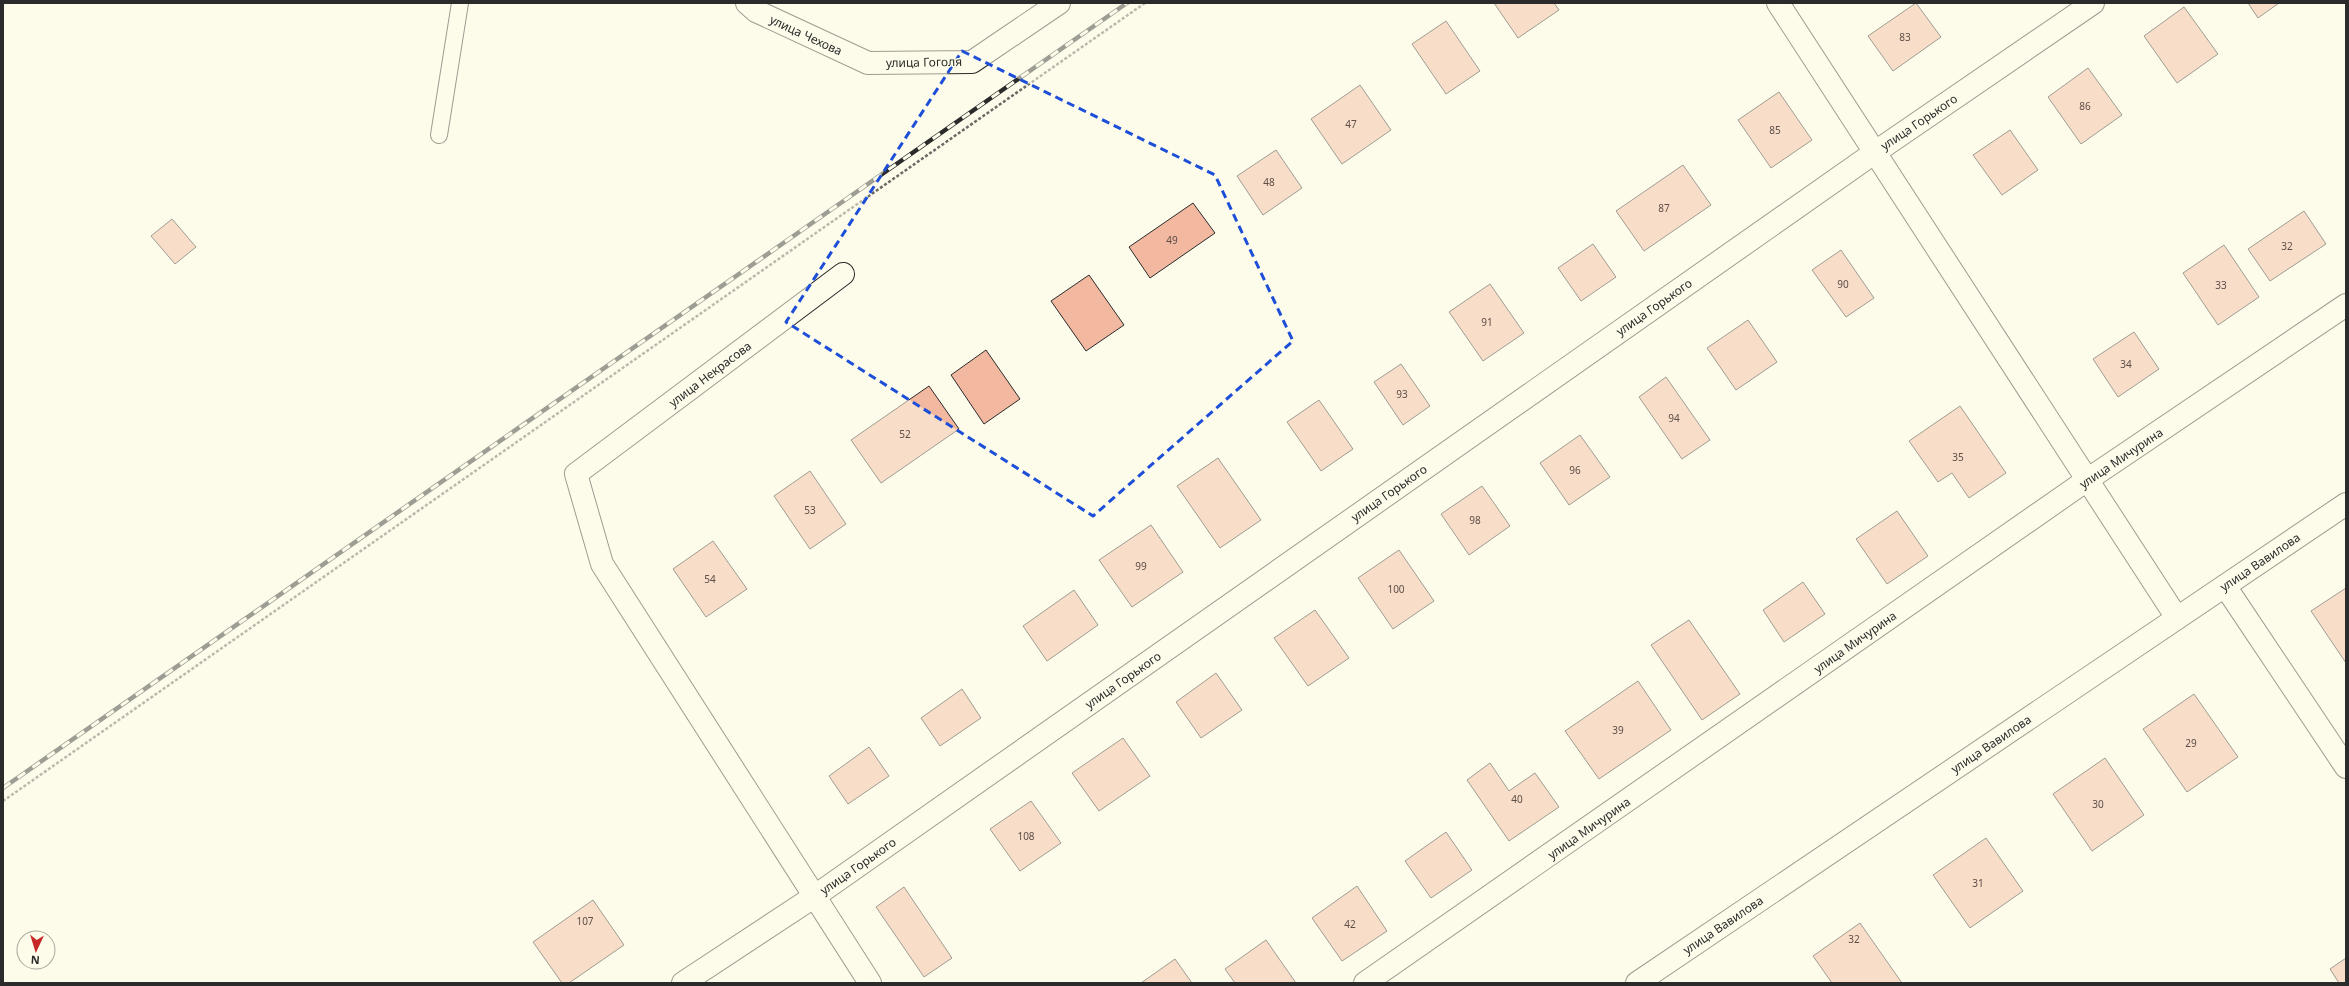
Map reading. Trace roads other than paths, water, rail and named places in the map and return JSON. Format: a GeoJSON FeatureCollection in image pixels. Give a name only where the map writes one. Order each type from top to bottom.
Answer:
{"type":"FeatureCollection","features":[{"type":"Feature","properties":{"kind":"street","name":"улица Чехова"},"geometry":{"type":"LineString","coordinates":[[747,3],[756,11],[868,63]]}},
{"type":"Feature","properties":{"kind":"street","name":"улица Гоголя"},"geometry":{"type":"LineString","coordinates":[[868,63],[972,62],[1059,3]]}},
{"type":"Feature","properties":{"kind":"street"},"geometry":{"type":"LineString","coordinates":[[1778,3],[2177,618]]}},
{"type":"Feature","properties":{"kind":"street","name":"улица Горького"},"geometry":{"type":"LineString","coordinates":[[683,983],[815,896],[1874,153],[2093,3]]}},
{"type":"Feature","properties":{"kind":"street","name":"улица Некрасова"},"geometry":{"type":"LineString","coordinates":[[815,896],[602,564],[576,474],[843,274]]}},
{"type":"Feature","properties":{"kind":"street","name":"улица Мичурина"},"geometry":{"type":"LineString","coordinates":[[1366,983],[2087,480],[2346,305]]}},
{"type":"Feature","properties":{"kind":"street","name":"улица Вавилова"},"geometry":{"type":"LineString","coordinates":[[1637,983],[2346,504]]}},
{"type":"Feature","properties":{"kind":"street"},"geometry":{"type":"LineString","coordinates":[[2225,586],[2346,767]]}},
{"type":"Feature","properties":{"kind":"street"},"geometry":{"type":"LineString","coordinates":[[815,896],[870,983]]}},
{"type":"Feature","properties":{"kind":"lane"},"geometry":{"type":"LineString","coordinates":[[439,135],[460,3]]}},
{"type":"Feature","properties":{"kind":"railway"},"geometry":{"type":"LineString","coordinates":[[3,788],[1127,3]]}}]}
